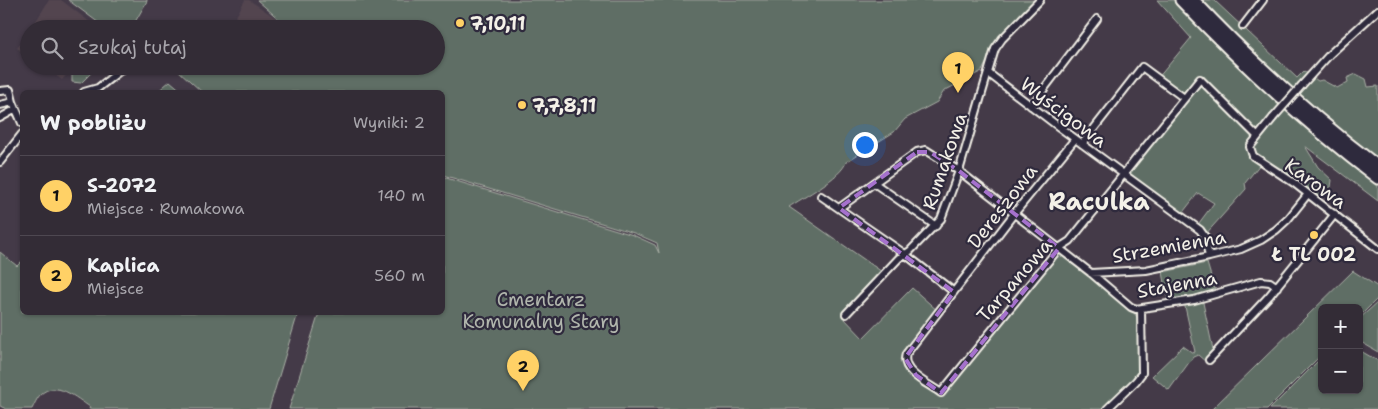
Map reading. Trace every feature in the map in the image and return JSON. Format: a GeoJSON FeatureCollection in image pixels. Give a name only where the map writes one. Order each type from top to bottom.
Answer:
{"type":"FeatureCollection","features":[{"type":"Feature","properties":{"kind":"highway"},"geometry":{"type":"LineString","coordinates":[[1181,0],[1228,49],[1276,94],[1378,178]]}},
{"type":"Feature","properties":{"kind":"highway"},"geometry":{"type":"LineString","coordinates":[[1193,0],[1234,43],[1283,88],[1378,167]]}},
{"type":"Feature","properties":{"kind":"street","name":"Rumakowa"},"geometry":{"type":"LineString","coordinates":[[846,314],[899,258],[936,226],[945,212],[996,49],[1002,39],[1040,0]]}},
{"type":"Feature","properties":{"kind":"street"},"geometry":{"type":"LineString","coordinates":[[1243,26],[1263,0]]}},
{"type":"Feature","properties":{"kind":"street"},"geometry":{"type":"LineString","coordinates":[[1082,144],[1142,67],[1184,98],[1200,78],[1257,136],[1330,54],[1378,10]]}},
{"type":"Feature","properties":{"kind":"street"},"geometry":{"type":"LineString","coordinates":[[1031,106],[1097,19]]}},
{"type":"Feature","properties":{"kind":"street","name":"Wyścigowa"},"geometry":{"type":"LineString","coordinates":[[988,72],[1075,139],[1200,230],[1204,237],[1209,257]]}},
{"type":"Feature","properties":{"kind":"street"},"geometry":{"type":"LineString","coordinates":[[91,90],[98,88],[115,75]]}},
{"type":"Feature","properties":{"kind":"street"},"geometry":{"type":"LineString","coordinates":[[0,91],[10,90],[20,118]]}},
{"type":"Feature","properties":{"kind":"street","name":"Tarpanowa"},"geometry":{"type":"LineString","coordinates":[[906,354],[905,362],[907,367],[941,393],[1059,248],[1070,241],[1184,98]]}},
{"type":"Feature","properties":{"kind":"street"},"geometry":{"type":"LineString","coordinates":[[0,105],[13,102]]}},
{"type":"Feature","properties":{"kind":"street"},"geometry":{"type":"LineString","coordinates":[[0,118],[16,110]]}},
{"type":"Feature","properties":{"kind":"street","name":"Karowa"},"geometry":{"type":"LineString","coordinates":[[1257,136],[1250,148],[1253,156],[1335,214],[1378,249]]}},
{"type":"Feature","properties":{"kind":"street"},"geometry":{"type":"LineString","coordinates":[[0,162],[20,137]]}},
{"type":"Feature","properties":{"kind":"street","name":"Dereszowa"},"geometry":{"type":"LineString","coordinates":[[906,354],[1075,139]]}},
{"type":"Feature","properties":{"kind":"street","name":"Strzemienna"},"geometry":{"type":"LineString","coordinates":[[874,183],[921,150],[930,152],[959,171],[1091,273],[1142,270],[1241,249],[1270,235],[1288,219],[1308,194]]}},
{"type":"Feature","properties":{"kind":"street"},"geometry":{"type":"LineString","coordinates":[[839,208],[874,183],[936,226]]}},
{"type":"Feature","properties":{"kind":"street"},"geometry":{"type":"LineString","coordinates":[[821,196],[905,254],[954,292]]}},
{"type":"Feature","properties":{"kind":"street"},"geometry":{"type":"LineString","coordinates":[[1209,360],[1277,287],[1335,214]]}},
{"type":"Feature","properties":{"kind":"street","name":"Stajenna"},"geometry":{"type":"LineString","coordinates":[[1091,273],[1131,307],[1136,309],[1194,300],[1261,281],[1270,282],[1277,287]]}},
{"type":"Feature","properties":{"kind":"street"},"geometry":{"type":"LineString","coordinates":[[1108,409],[1142,373],[1141,309]]}},
{"type":"Feature","properties":{"kind":"highlighted area"},"geometry":{"type":"Polygon","coordinates":[[[917,152],[930,152],[959,171],[1059,248],[941,393],[916,375],[905,358],[954,292],[839,208],[917,152]]]}},
{"type":"Feature","properties":{"kind":"shaded area"},"geometry":{"type":"Polygon","coordinates":[[[49,0],[61,0],[87,20],[37,20],[49,0]]]}},
{"type":"Feature","properties":{"kind":"shaded area"},"geometry":{"type":"Polygon","coordinates":[[[245,0],[249,0],[279,20],[234,20],[245,0]]]}},
{"type":"Feature","properties":{"kind":"shaded area"},"geometry":{"type":"Polygon","coordinates":[[[55,75],[66,75],[62,80],[55,75]]]}},
{"type":"Feature","properties":{"kind":"green space"},"geometry":{"type":"Polygon","coordinates":[[[68,0],[147,0],[136,20],[95,20],[68,0]]]}},
{"type":"Feature","properties":{"kind":"green space","name":"Cmentarz Komunalny Stary"},"geometry":{"type":"Polygon","coordinates":[[[257,0],[1037,0],[1005,31],[982,71],[944,91],[937,102],[905,119],[894,132],[846,162],[843,168],[830,180],[789,207],[885,274],[843,317],[863,338],[912,288],[939,312],[900,359],[902,364],[941,392],[1060,250],[1070,263],[1081,268],[1133,311],[1143,327],[1146,338],[1143,368],[1139,381],[1108,409],[289,409],[318,315],[445,315],[445,178],[633,235],[655,245],[659,253],[657,243],[634,233],[445,176],[445,90],[200,90],[183,75],[445,75],[445,20],[280,20],[257,0]]]}},
{"type":"Feature","properties":{"kind":"green space"},"geometry":{"type":"Polygon","coordinates":[[[1157,0],[1214,0],[1297,78],[1304,71],[1318,81],[1322,80],[1337,88],[1348,82],[1347,78],[1356,74],[1366,79],[1368,87],[1378,86],[1378,201],[1305,146],[1318,167],[1332,180],[1331,187],[1317,201],[1261,163],[1245,183],[1246,189],[1204,236],[1196,227],[1214,203],[1198,193],[1180,216],[1122,176],[1183,98],[1158,78],[1191,38],[1157,0]]]}},
{"type":"Feature","properties":{"kind":"green space"},"geometry":{"type":"Polygon","coordinates":[[[72,75],[89,75],[81,83],[72,82],[72,75]]]}},
{"type":"Feature","properties":{"kind":"green space"},"geometry":{"type":"Polygon","coordinates":[[[170,81],[181,90],[159,90],[170,81]]]}},
{"type":"Feature","properties":{"kind":"green space"},"geometry":{"type":"Polygon","coordinates":[[[0,252],[17,266],[20,263],[20,315],[297,315],[269,409],[89,409],[90,407],[72,395],[59,389],[46,391],[40,395],[32,409],[6,409],[0,406],[0,252]]]}},
{"type":"Feature","properties":{"kind":"green space"},"geometry":{"type":"Polygon","coordinates":[[[1207,263],[1216,293],[1202,298],[1214,354],[1207,363],[1198,355],[1193,357],[1169,390],[1152,376],[1183,346],[1193,353],[1195,352],[1184,302],[1169,305],[1163,272],[1207,263]]]}},
{"type":"Feature","properties":{"kind":"green space"},"geometry":{"type":"Polygon","coordinates":[[[1353,271],[1378,287],[1378,298],[1363,313],[1363,304],[1319,304],[1353,271]]]}},
{"type":"Feature","properties":{"kind":"green space"},"geometry":{"type":"Polygon","coordinates":[[[1378,302],[1378,352],[1363,343],[1363,315],[1378,302]]]}},
{"type":"Feature","properties":{"kind":"green space"},"geometry":{"type":"Polygon","coordinates":[[[1318,305],[1318,358],[1267,409],[1212,409],[1318,305]]]}},
{"type":"Feature","properties":{"kind":"green space"},"geometry":{"type":"Polygon","coordinates":[[[1363,352],[1378,361],[1378,409],[1270,409],[1318,361],[1318,394],[1363,394],[1363,352]]]}},
{"type":"Feature","properties":{"kind":"place","name":"7,10,11"},"geometry":{"type":"Point","coordinates":[460,23]}},
{"type":"Feature","properties":{"kind":"place","name":"S-2072"},"geometry":{"type":"Point","coordinates":[958,93]}},
{"type":"Feature","properties":{"kind":"place","name":"7,7,8,11"},"geometry":{"type":"Point","coordinates":[522,105]}},
{"type":"Feature","properties":{"kind":"place","name":"Ł TL 002"},"geometry":{"type":"Point","coordinates":[1314,235]}},
{"type":"Feature","properties":{"kind":"place","name":"Kaplica"},"geometry":{"type":"Point","coordinates":[523,391]}},
{"type":"Feature","properties":{"kind":"district","name":"Raculka"},"geometry":{"type":"Point","coordinates":[1099,202]}}]}
